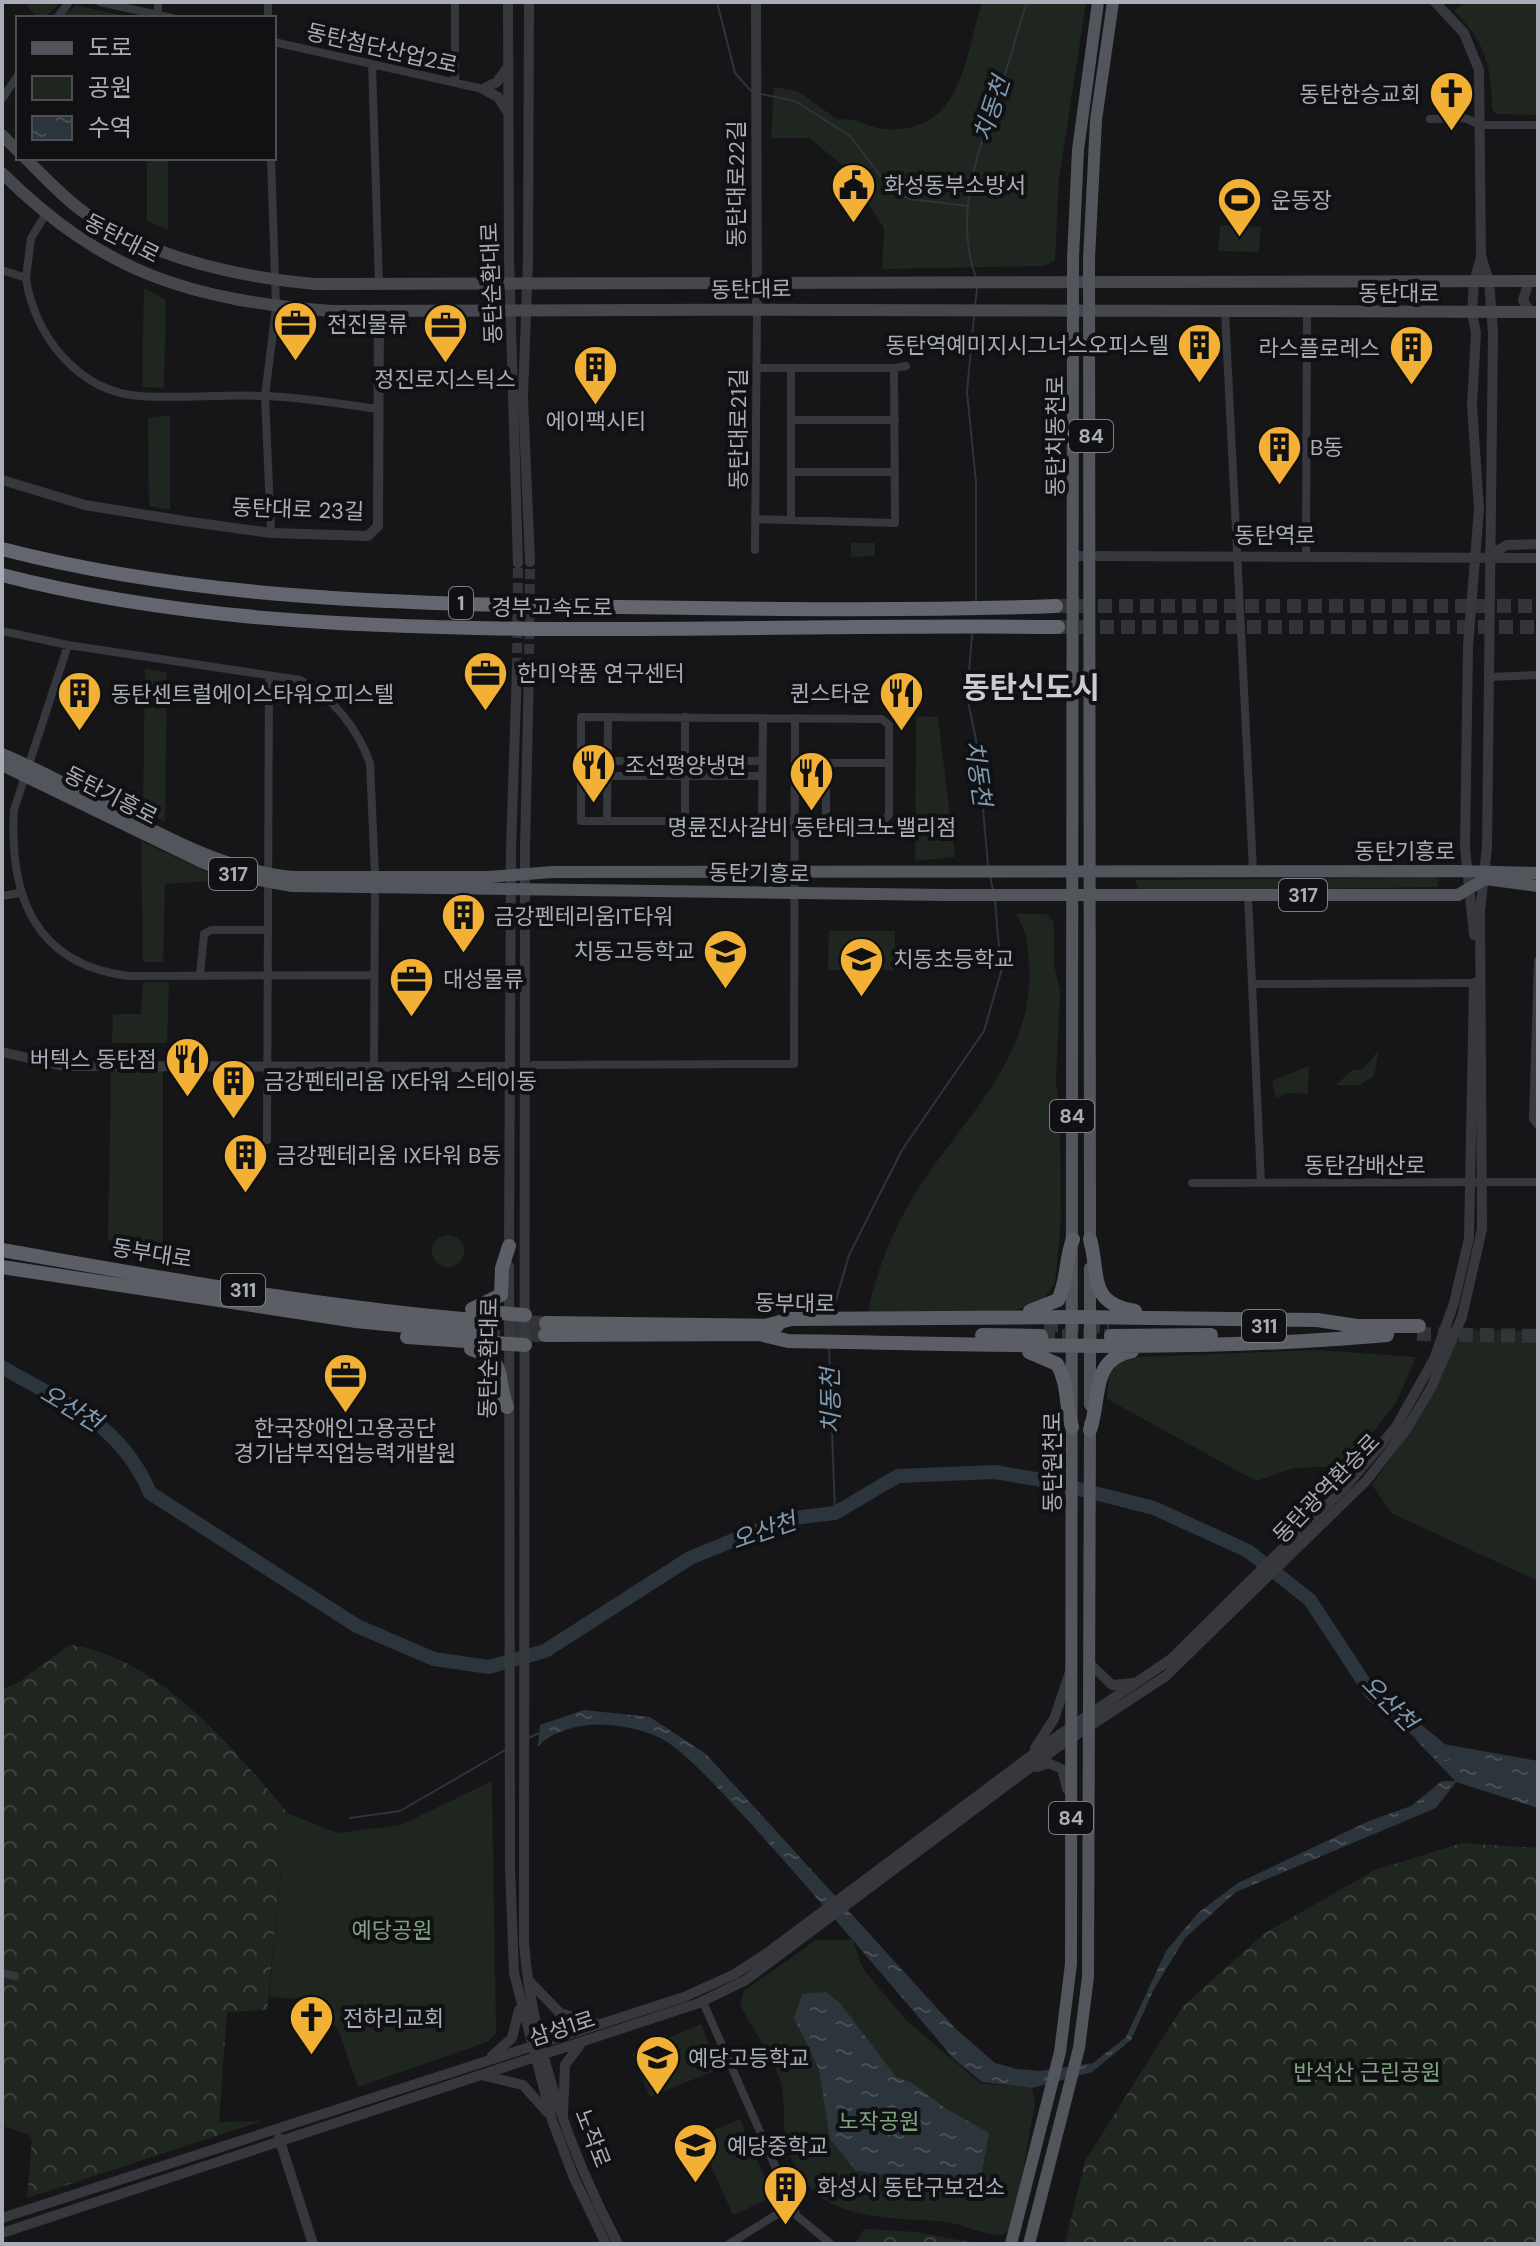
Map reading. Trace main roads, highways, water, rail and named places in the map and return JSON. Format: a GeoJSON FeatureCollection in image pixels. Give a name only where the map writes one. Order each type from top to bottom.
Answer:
{"type":"FeatureCollection","features":[{"type":"Feature","properties":{"kind":"highway","name":"경부고속도로"},"geometry":{"type":"LineString","coordinates":[[2,549],[142,578],[294,595],[555,606],[1056,606]]}},
{"type":"Feature","properties":{"kind":"highway","name":"경부고속도로"},"geometry":{"type":"LineString","coordinates":[[2,575],[146,604],[243,617],[425,628],[1058,627]]}},
{"type":"Feature","properties":{"kind":"highway"},"geometry":{"type":"LineString","coordinates":[[1012,1317],[1058,1300],[1066,1284],[1066,1256],[1073,1239]]}},
{"type":"Feature","properties":{"kind":"highway"},"geometry":{"type":"LineString","coordinates":[[1090,1239],[1095,1280],[1102,1296],[1118,1308],[1170,1319]]}},
{"type":"Feature","properties":{"kind":"highway"},"geometry":{"type":"LineString","coordinates":[[467,1311],[501,1295],[502,1268],[509,1246]]}},
{"type":"Feature","properties":{"kind":"highway","name":"동부대로"},"geometry":{"type":"LineString","coordinates":[[2,1250],[486,1327],[356,1321],[2,1267]]}},
{"type":"Feature","properties":{"kind":"highway"},"geometry":{"type":"LineString","coordinates":[[146,1275],[186,1272],[467,1311],[525,1315]]}},
{"type":"Feature","properties":{"kind":"highway"},"geometry":{"type":"LineString","coordinates":[[112,1285],[196,1303],[447,1342],[525,1345]]}},
{"type":"Feature","properties":{"kind":"highway"},"geometry":{"type":"LineString","coordinates":[[863,1330],[1012,1317],[1317,1320],[1357,1326]]}},
{"type":"Feature","properties":{"kind":"highway","name":"311"},"geometry":{"type":"LineString","coordinates":[[1357,1326],[1418,1330],[1387,1335],[1110,1331],[1357,1326]]}},
{"type":"Feature","properties":{"kind":"highway","name":"동부대로"},"geometry":{"type":"LineString","coordinates":[[546,1329],[1043,1330]]}},
{"type":"Feature","properties":{"kind":"highway"},"geometry":{"type":"LineString","coordinates":[[863,1330],[1014,1346],[1072,1347],[1296,1343],[1387,1335]]}},
{"type":"Feature","properties":{"kind":"highway"},"geometry":{"type":"LineString","coordinates":[[447,1342],[483,1353],[498,1364],[507,1407]]}},
{"type":"Feature","properties":{"kind":"highway"},"geometry":{"type":"LineString","coordinates":[[1014,1346],[1057,1364],[1065,1380],[1066,1410],[1072,1427]]}},
{"type":"Feature","properties":{"kind":"highway"},"geometry":{"type":"LineString","coordinates":[[1090,1430],[1096,1412],[1099,1377],[1108,1361],[1120,1353],[1169,1346]]}},
{"type":"Feature","properties":{"kind":"main road","name":"동탄치동천로"},"geometry":{"type":"LineString","coordinates":[[1073,871],[1074,283],[1078,150],[1098,2]]}},
{"type":"Feature","properties":{"kind":"main road","name":"동탄치동천로"},"geometry":{"type":"LineString","coordinates":[[1090,871],[1089,283],[1096,120],[1113,2]]}},
{"type":"Feature","properties":{"kind":"main road","name":"동탄대로"},"geometry":{"type":"LineString","coordinates":[[27,160],[85,213],[110,228],[213,267],[275,280],[379,285],[1533,281]]}},
{"type":"Feature","properties":{"kind":"main road","name":"동탄대로"},"geometry":{"type":"LineString","coordinates":[[2,173],[46,214],[92,248],[132,269],[198,293],[276,307],[379,310],[918,308],[1534,312]]}},
{"type":"Feature","properties":{"kind":"main road","name":"동탄기흥로"},"geometry":{"type":"LineString","coordinates":[[2,754],[204,863],[268,879],[510,890],[946,895],[1458,895],[1485,875],[1538,873]]}},
{"type":"Feature","properties":{"kind":"main road","name":"동탄기흥로"},"geometry":{"type":"LineString","coordinates":[[2,765],[28,770]]}},
{"type":"Feature","properties":{"kind":"main road","name":"동탄기흥로"},"geometry":{"type":"LineString","coordinates":[[374,882],[525,874],[1253,870],[1466,871],[1538,886]]}},
{"type":"Feature","properties":{"kind":"main road","name":"동탄원천로"},"geometry":{"type":"LineString","coordinates":[[1011,2244],[1060,2052],[1071,1964],[1073,871]]}},
{"type":"Feature","properties":{"kind":"main road","name":"동탄원천로"},"geometry":{"type":"LineString","coordinates":[[1029,2244],[1079,2048],[1088,1977],[1090,871]]}},
{"type":"Feature","properties":{"kind":"main road"},"geometry":{"type":"LineString","coordinates":[[1136,895],[1131,892],[1129,881],[1137,871]]}},
{"type":"Feature","properties":{"kind":"main road"},"geometry":{"type":"LineString","coordinates":[[1434,895],[1443,882],[1437,871]]}},
{"type":"Feature","properties":{"kind":"water"},"geometry":{"type":"Polygon","coordinates":[[[584,1710],[650,1717],[706,1754],[956,2029],[995,2063],[1017,2069],[1040,2071],[1093,2063],[1126,2037],[1166,1951],[1198,1913],[1238,1883],[1369,1821],[1411,1806],[1442,1781],[1455,1781],[1415,1739],[1538,1761],[1538,1808],[1456,1782],[1436,1808],[1236,1892],[1185,1938],[1154,1989],[1131,2040],[1092,2072],[1032,2088],[982,2082],[954,2059],[743,1815],[668,1742],[628,1728],[596,1725],[565,1730],[538,1746],[540,1725],[584,1710]]]}},
{"type":"Feature","properties":{"kind":"water"},"geometry":{"type":"Polygon","coordinates":[[[826,1992],[840,2003],[896,2077],[912,2083],[945,2108],[989,2133],[979,2187],[856,2171],[830,2139],[819,2069],[794,2018],[802,1994],[826,1992]]]}},
{"type":"Feature","properties":{"kind":"waterway"},"geometry":{"type":"LineString","coordinates":[[717,2],[735,73],[751,91]]}},
{"type":"Feature","properties":{"kind":"waterway","name":"치동천"},"geometry":{"type":"LineString","coordinates":[[976,278],[969,252],[968,200],[980,149],[1027,2]]}},
{"type":"Feature","properties":{"kind":"waterway"},"geometry":{"type":"LineString","coordinates":[[761,94],[795,101],[850,136],[893,192],[910,199],[967,206]]}},
{"type":"Feature","properties":{"kind":"waterway","name":"치동천"},"geometry":{"type":"LineString","coordinates":[[975,306],[977,288]]}},
{"type":"Feature","properties":{"kind":"waterway","name":"치동천"},"geometry":{"type":"LineString","coordinates":[[974,316],[967,392],[976,482],[976,601]]}},
{"type":"Feature","properties":{"kind":"waterway","name":"치동천"},"geometry":{"type":"LineString","coordinates":[[972,635],[967,696],[978,750],[988,866]]}},
{"type":"Feature","properties":{"kind":"waterway","name":"치동천"},"geometry":{"type":"LineString","coordinates":[[990,877],[993,890]]}},
{"type":"Feature","properties":{"kind":"waterway","name":"치동천"},"geometry":{"type":"LineString","coordinates":[[832,1314],[849,1255],[902,1150],[984,1031],[1001,972],[995,900]]}},
{"type":"Feature","properties":{"kind":"waterway","name":"치동천"},"geometry":{"type":"LineString","coordinates":[[829,1348],[835,1513]]}},
{"type":"Feature","properties":{"kind":"waterway","name":"오산천"},"geometry":{"type":"LineString","coordinates":[[2,1367],[69,1404],[107,1432],[138,1469],[150,1493],[357,1626],[434,1659],[489,1667],[545,1651],[690,1558],[785,1519],[835,1513],[898,1476],[995,1472],[1047,1481],[1154,1508],[1248,1551],[1310,1600],[1371,1693],[1445,1753]]}},
{"type":"Feature","properties":{"kind":"waterway"},"geometry":{"type":"LineString","coordinates":[[527,1739],[539,1733]]}},
{"type":"Feature","properties":{"kind":"waterway"},"geometry":{"type":"LineString","coordinates":[[350,1818],[400,1811],[507,1749]]}},
{"type":"Feature","properties":{"kind":"tunnel"},"geometry":{"type":"LineString","coordinates":[[529,669],[530,562]]}},
{"type":"Feature","properties":{"kind":"tunnel"},"geometry":{"type":"LineString","coordinates":[[517,668],[518,563]]}},
{"type":"Feature","properties":{"kind":"tunnel"},"geometry":{"type":"LineString","coordinates":[[1056,606],[1538,606]]}},
{"type":"Feature","properties":{"kind":"tunnel"},"geometry":{"type":"LineString","coordinates":[[1058,627],[1538,627]]}},
{"type":"Feature","properties":{"kind":"tunnel"},"geometry":{"type":"LineString","coordinates":[[486,1321],[546,1323]]}},
{"type":"Feature","properties":{"kind":"tunnel"},"geometry":{"type":"LineString","coordinates":[[1044,1325],[1109,1326]]}},
{"type":"Feature","properties":{"kind":"tunnel"},"geometry":{"type":"LineString","coordinates":[[486,1334],[545,1335]]}},
{"type":"Feature","properties":{"kind":"tunnel"},"geometry":{"type":"LineString","coordinates":[[1417,1334],[1538,1336]]}},
{"type":"Feature","properties":{"kind":"tunnel"},"geometry":{"type":"LineString","coordinates":[[1041,1336],[1111,1336]]}},
{"type":"Feature","properties":{"kind":"place","name":"동탄한승교회"},"geometry":{"type":"Point","coordinates":[1452,133]}},
{"type":"Feature","properties":{"kind":"place","name":"화성동부소방서"},"geometry":{"type":"Point","coordinates":[853,224]}},
{"type":"Feature","properties":{"kind":"place","name":"운동장"},"geometry":{"type":"Point","coordinates":[1240,239]}},
{"type":"Feature","properties":{"kind":"place","name":"전진물류"},"geometry":{"type":"Point","coordinates":[296,363]}},
{"type":"Feature","properties":{"kind":"place","name":"정진로지스틱스"},"geometry":{"type":"Point","coordinates":[445,365]}},
{"type":"Feature","properties":{"kind":"place","name":"동탄역예미지시그너스오피스텔"},"geometry":{"type":"Point","coordinates":[1200,384]}},
{"type":"Feature","properties":{"kind":"place","name":"라스플로레스"},"geometry":{"type":"Point","coordinates":[1411,387]}},
{"type":"Feature","properties":{"kind":"place","name":"에이팩시티"},"geometry":{"type":"Point","coordinates":[596,407]}},
{"type":"Feature","properties":{"kind":"place","name":"B동"},"geometry":{"type":"Point","coordinates":[1279,486]}},
{"type":"Feature","properties":{"kind":"place","name":"한미약품 연구센터"},"geometry":{"type":"Point","coordinates":[486,712]}},
{"type":"Feature","properties":{"kind":"place","name":"퀸스타운"},"geometry":{"type":"Point","coordinates":[902,732]}},
{"type":"Feature","properties":{"kind":"place","name":"동탄센트럴에이스타워오피스텔"},"geometry":{"type":"Point","coordinates":[80,733]}},
{"type":"Feature","properties":{"kind":"place","name":"조선평양냉면"},"geometry":{"type":"Point","coordinates":[594,804]}},
{"type":"Feature","properties":{"kind":"place","name":"명륜진사갈비 동탄테크노밸리점"},"geometry":{"type":"Point","coordinates":[812,813]}},
{"type":"Feature","properties":{"kind":"place","name":"금강펜테리움IT타워"},"geometry":{"type":"Point","coordinates":[463,955]}},
{"type":"Feature","properties":{"kind":"place","name":"치동고등학교"},"geometry":{"type":"Point","coordinates":[726,990]}},
{"type":"Feature","properties":{"kind":"place","name":"치동초등학교"},"geometry":{"type":"Point","coordinates":[862,998]}},
{"type":"Feature","properties":{"kind":"place","name":"대성물류"},"geometry":{"type":"Point","coordinates":[412,1018]}},
{"type":"Feature","properties":{"kind":"place","name":"버텍스 동탄점"},"geometry":{"type":"Point","coordinates":[188,1098]}},
{"type":"Feature","properties":{"kind":"place","name":"금강펜테리움 IX타워 스테이동"},"geometry":{"type":"Point","coordinates":[233,1120]}},
{"type":"Feature","properties":{"kind":"place","name":"금강펜테리움 IX타워 B동"},"geometry":{"type":"Point","coordinates":[245,1194]}},
{"type":"Feature","properties":{"kind":"place","name":"한국장애인고용공단 경기남부직업능력개발원"},"geometry":{"type":"Point","coordinates":[345,1414]}},
{"type":"Feature","properties":{"kind":"place","name":"전하리교회"},"geometry":{"type":"Point","coordinates":[312,2057]}},
{"type":"Feature","properties":{"kind":"place","name":"예당고등학교"},"geometry":{"type":"Point","coordinates":[657,2097]}},
{"type":"Feature","properties":{"kind":"place","name":"예당중학교"},"geometry":{"type":"Point","coordinates":[696,2185]}},
{"type":"Feature","properties":{"kind":"place","name":"화성시 동탄구보건소"},"geometry":{"type":"Point","coordinates":[786,2226]}},
{"type":"Feature","properties":{"kind":"district","name":"동탄신도시"},"geometry":{"type":"Point","coordinates":[1031,688]}},
{"type":"Feature","properties":{"kind":"park label","name":"예당공원"},"geometry":{"type":"Point","coordinates":[392,1930]}},
{"type":"Feature","properties":{"kind":"park label","name":"반석산 근린공원"},"geometry":{"type":"Point","coordinates":[1367,2072]}},
{"type":"Feature","properties":{"kind":"park label","name":"노작공원"},"geometry":{"type":"Point","coordinates":[879,2121]}}]}
